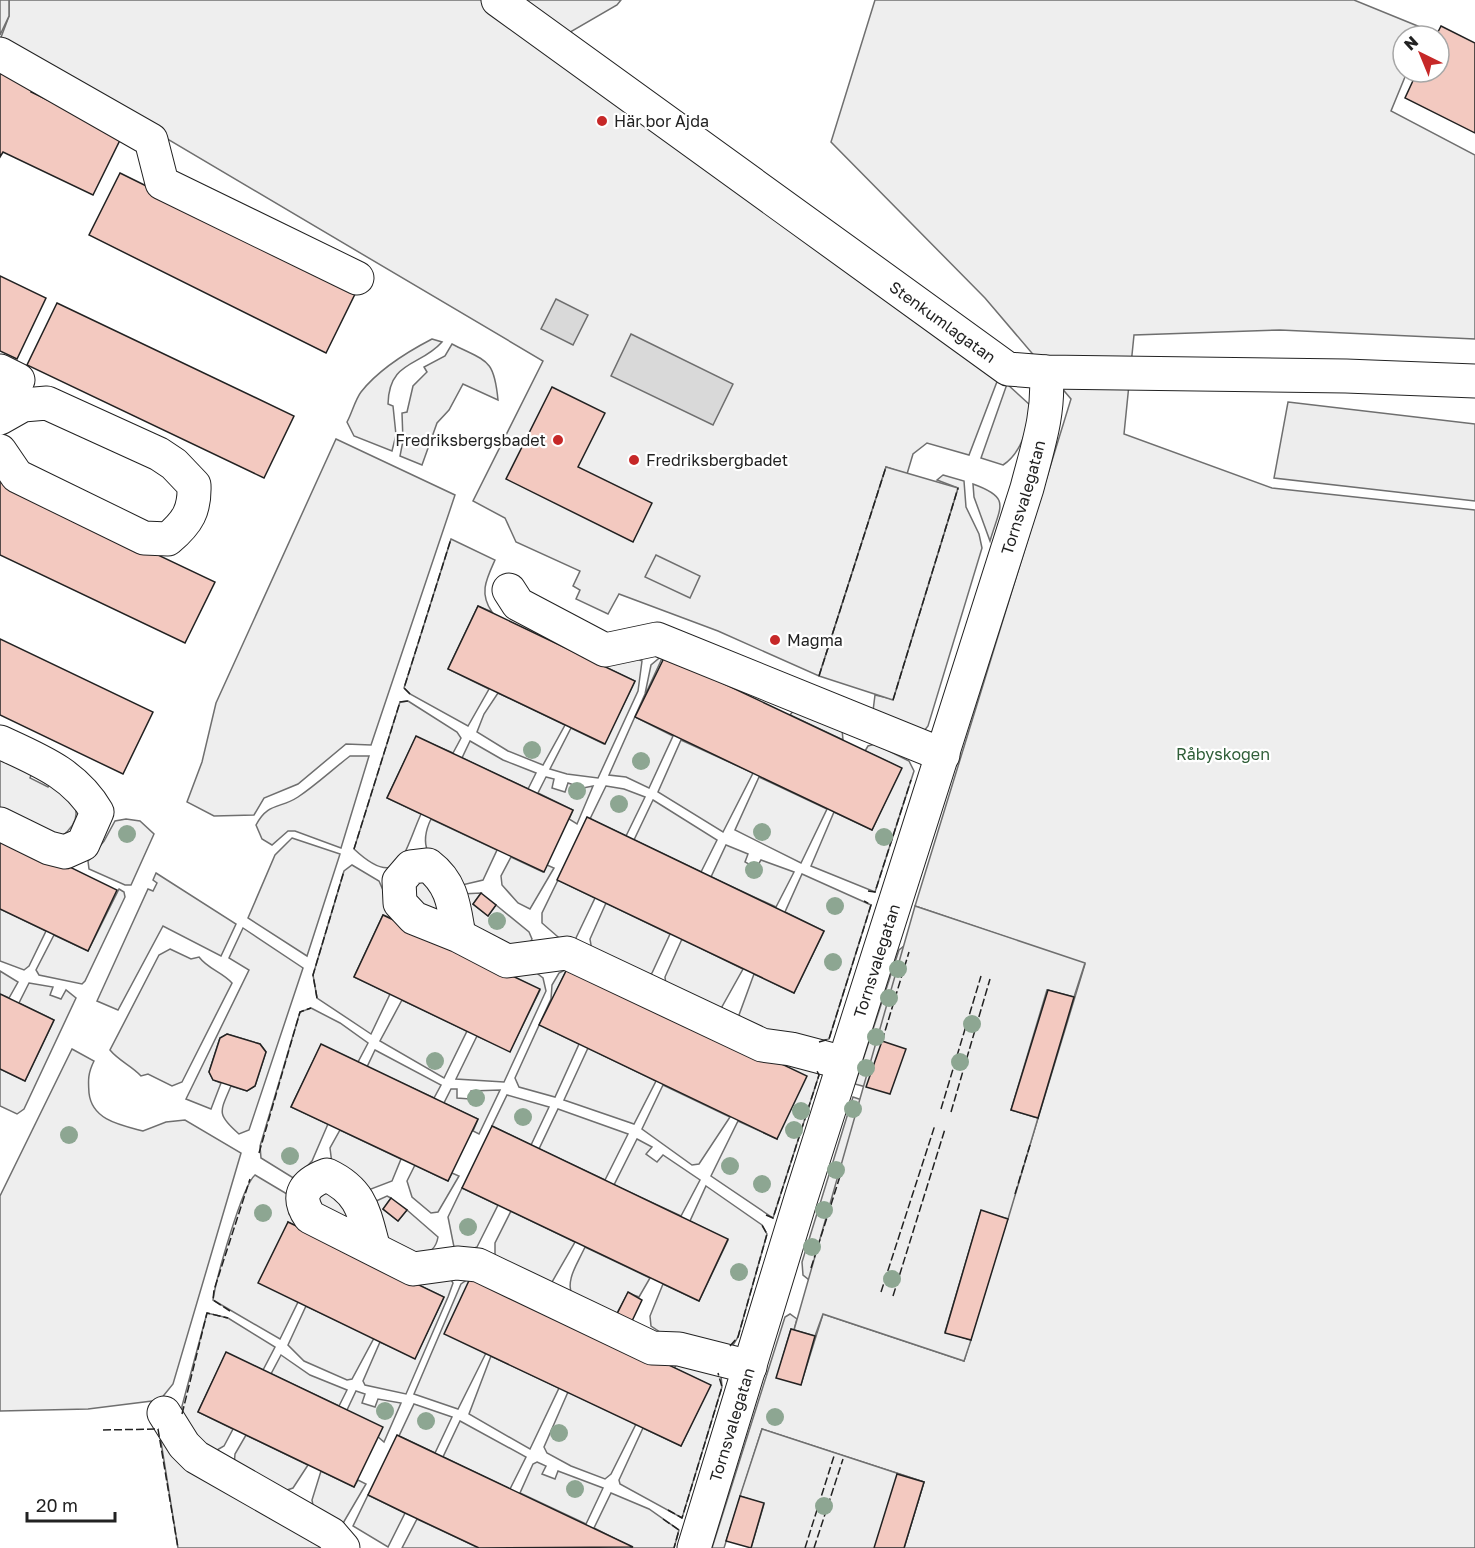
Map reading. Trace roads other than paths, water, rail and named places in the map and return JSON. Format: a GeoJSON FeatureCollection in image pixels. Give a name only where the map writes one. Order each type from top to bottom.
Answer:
{"type":"FeatureCollection","features":[{"type":"Feature","properties":{"kind":"street","name":"Stenkumlagatan"},"geometry":{"type":"LineString","coordinates":[[498,0],[1008,369],[1046,372],[1346,376],[1475,381]]}},
{"type":"Feature","properties":{"kind":"street"},"geometry":{"type":"LineString","coordinates":[[0,54],[151,140],[162,183],[357,278]]}},
{"type":"Feature","properties":{"kind":"street"},"geometry":{"type":"LineString","coordinates":[[0,370],[18,380],[1,417]]}},
{"type":"Feature","properties":{"kind":"street","name":"Tornsvalegatan"},"geometry":{"type":"LineString","coordinates":[[694,1548],[1039,442],[1048,394],[1046,372]]}},
{"type":"Feature","properties":{"kind":"street"},"geometry":{"type":"LineString","coordinates":[[0,451],[17,476],[144,538],[168,539],[180,529],[195,504],[194,485],[174,464],[69,412],[47,403],[23,405],[1,417]]}},
{"type":"Feature","properties":{"kind":"street"},"geometry":{"type":"LineString","coordinates":[[509,590],[518,604],[605,650],[657,639],[943,755]]}},
{"type":"Feature","properties":{"kind":"street"},"geometry":{"type":"LineString","coordinates":[[0,742],[52,766],[75,783],[97,812],[83,844],[65,852],[49,848],[0,824]]}},
{"type":"Feature","properties":{"kind":"street"},"geometry":{"type":"LineString","coordinates":[[459,936],[507,961],[567,953],[762,1045],[791,1049],[844,1064]]}},
{"type":"Feature","properties":{"kind":"street"},"geometry":{"type":"LineString","coordinates":[[374,1249],[413,1269],[458,1263],[478,1265],[652,1348],[680,1349],[750,1366]]}},
{"type":"Feature","properties":{"kind":"street"},"geometry":{"type":"LineString","coordinates":[[164,1413],[184,1445],[196,1457],[331,1534],[343,1548]]}},
{"type":"Feature","properties":{"kind":"place","name":"Här bor Ajda"},"geometry":{"type":"Point","coordinates":[602,121]}},
{"type":"Feature","properties":{"kind":"place","name":"Fredriksbergsbadet"},"geometry":{"type":"Point","coordinates":[558,440]}},
{"type":"Feature","properties":{"kind":"place","name":"Fredriksbergbadet"},"geometry":{"type":"Point","coordinates":[634,460]}},
{"type":"Feature","properties":{"kind":"place","name":"Magma"},"geometry":{"type":"Point","coordinates":[775,640]}},
{"type":"Feature","properties":{"kind":"park label","name":"Råbyskogen"},"geometry":{"type":"Point","coordinates":[1223,754]}}]}
